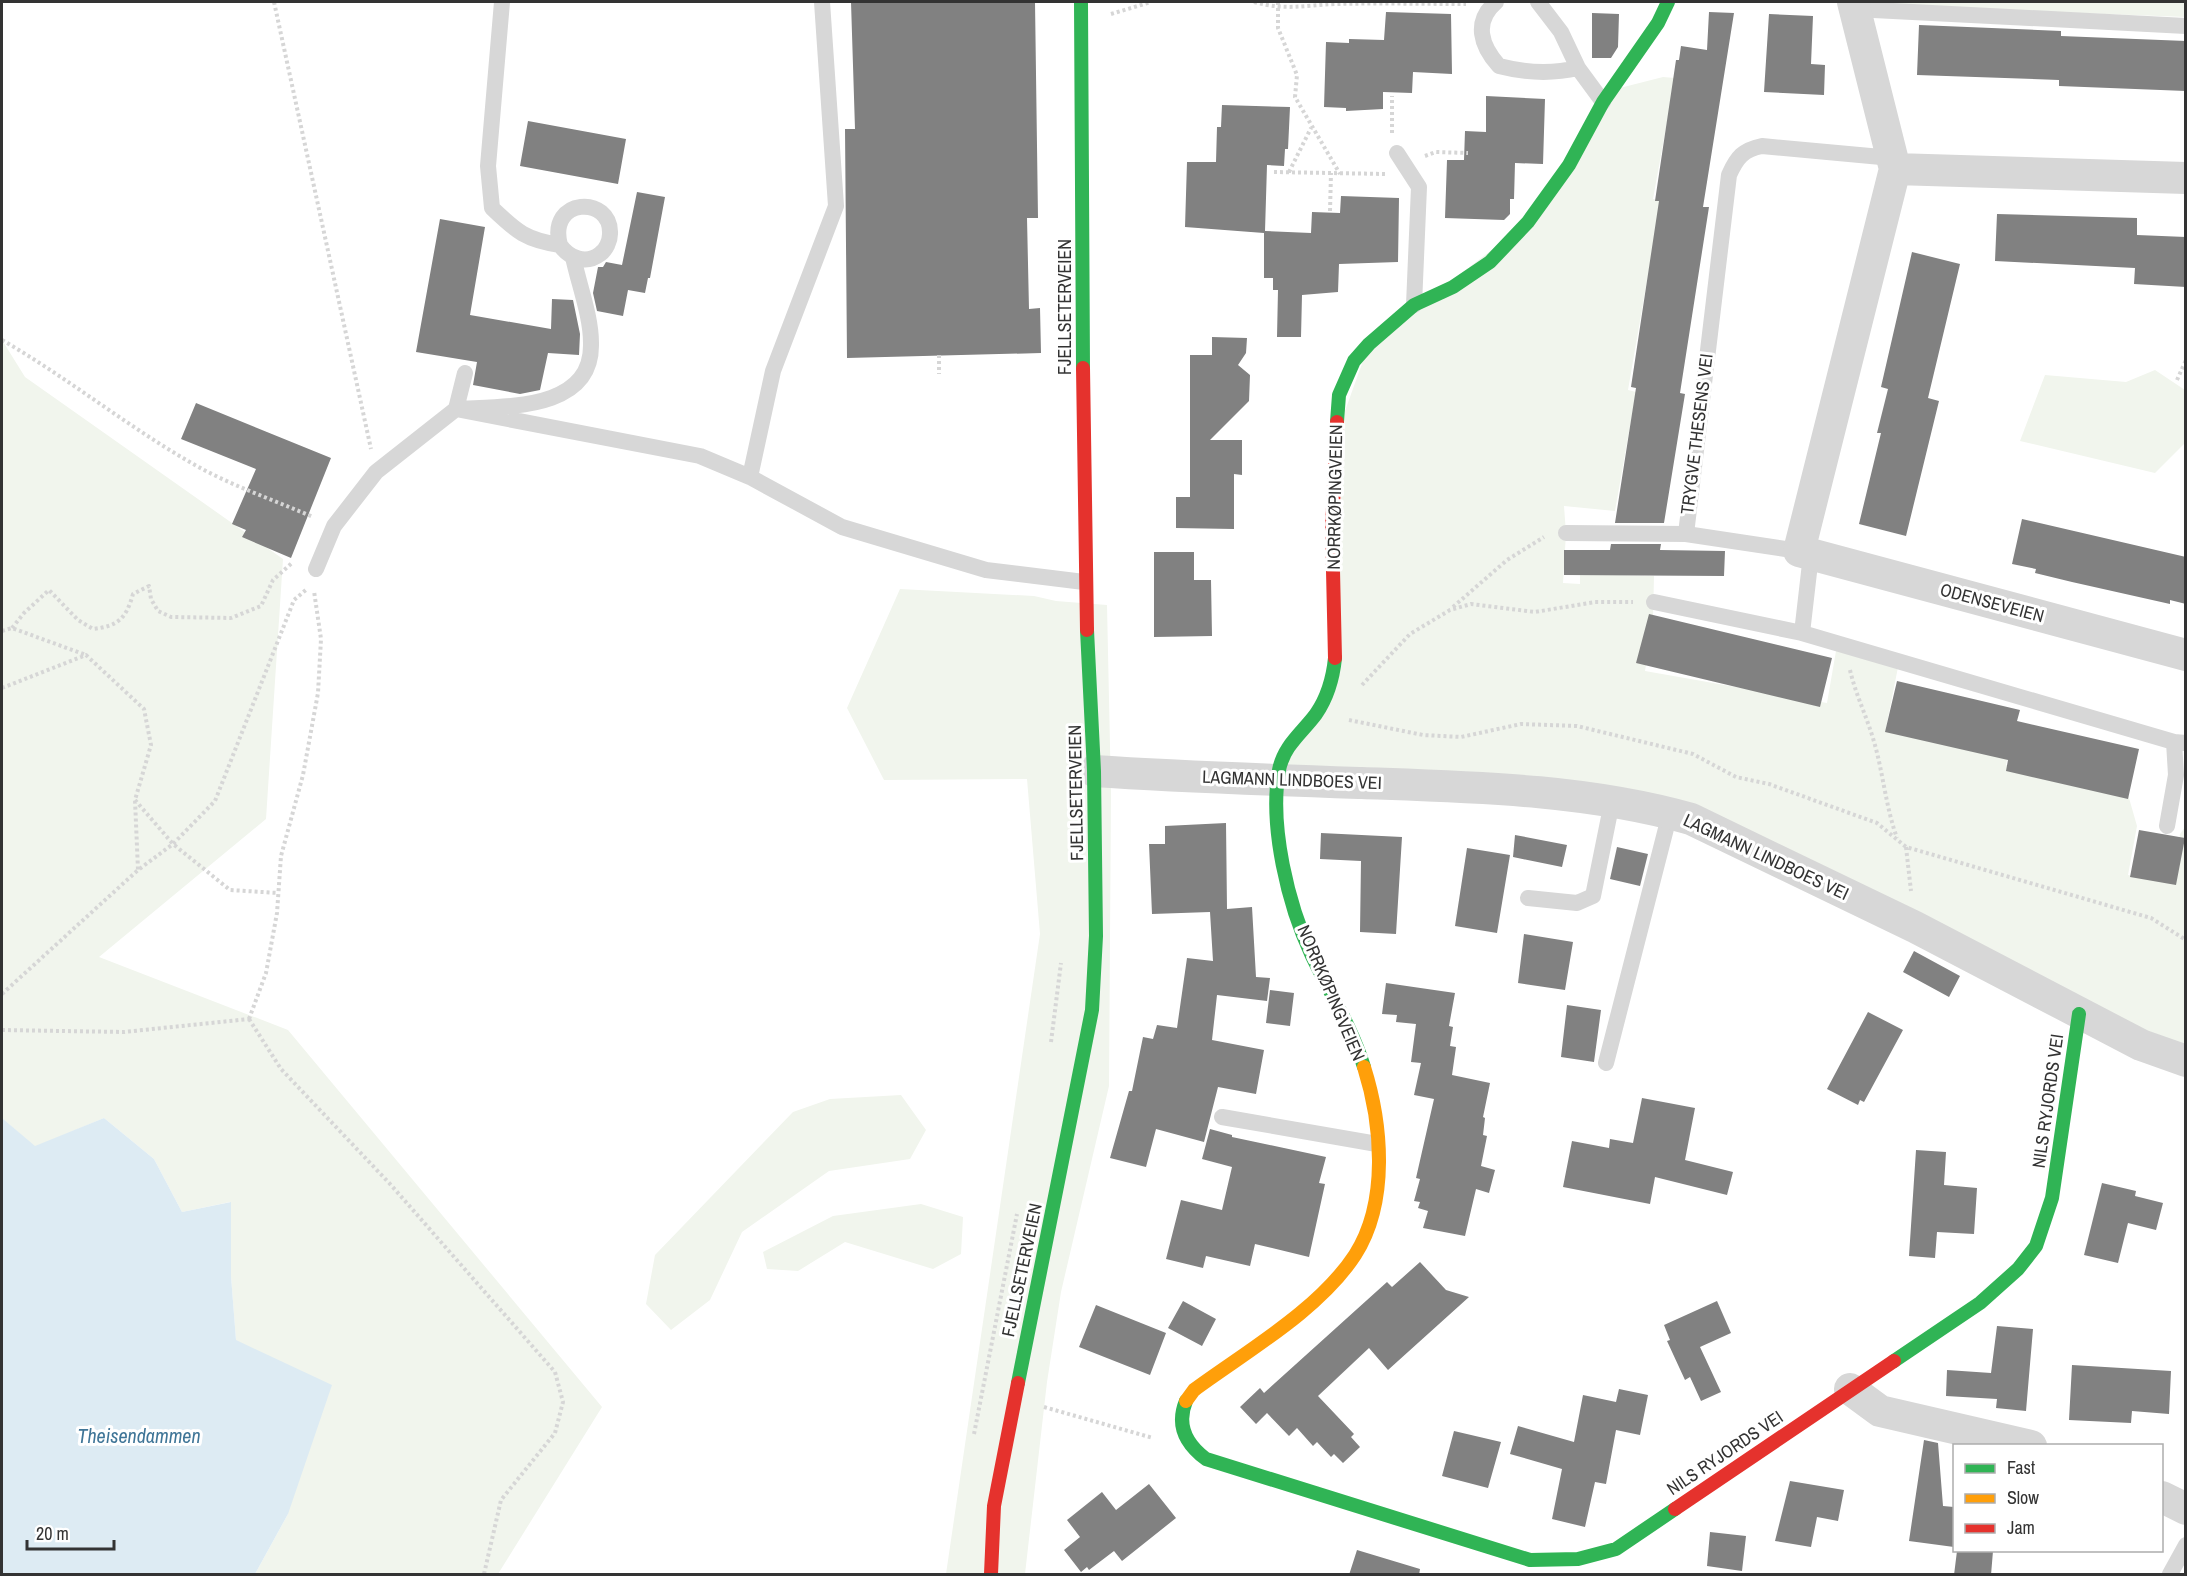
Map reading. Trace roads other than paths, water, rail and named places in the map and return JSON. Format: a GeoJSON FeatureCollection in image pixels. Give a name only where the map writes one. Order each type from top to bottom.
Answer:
{"type":"FeatureCollection","features":[{"type":"Feature","properties":{"kind":"street","name":"FJELLSETERVEIEN"},"geometry":{"type":"LineString","coordinates":[[991,1575],[994,1506],[1092,1010],[1096,936],[1094,771],[1084,582],[1081,2]]}},
{"type":"Feature","properties":{"kind":"street","name":"NORRKØPINGVEIEN"},"geometry":{"type":"LineString","coordinates":[[1182,1428],[1182,1407],[1194,1390],[1303,1308],[1334,1280],[1356,1254],[1372,1216],[1376,1185],[1377,1144],[1373,1103],[1360,1054],[1305,940],[1289,887],[1278,822],[1278,781],[1281,760],[1293,738],[1318,711],[1332,681],[1332,527],[1339,395],[1354,362],[1369,344],[1414,305],[1453,287],[1490,262],[1528,222],[1569,165],[1603,102],[1658,23],[1668,2]]}},
{"type":"Feature","properties":{"kind":"street"},"geometry":{"type":"LineString","coordinates":[[1805,553],[1893,163],[1854,5]]}},
{"type":"Feature","properties":{"kind":"street"},"geometry":{"type":"LineString","coordinates":[[1893,163],[2186,178]]}},
{"type":"Feature","properties":{"kind":"street","name":"ODENSEVEIEN"},"geometry":{"type":"LineString","coordinates":[[1805,553],[2186,654]]}},
{"type":"Feature","properties":{"kind":"street","name":"LAGMANN LINDBOES VEI"},"geometry":{"type":"LineString","coordinates":[[1094,771],[1278,781],[1468,786],[1612,802],[1670,813],[1691,819],[1915,927],[2141,1045],[2186,1061]]}},
{"type":"Feature","properties":{"kind":"street","name":"NILS RYJORDS VEI"},"geometry":{"type":"LineString","coordinates":[[1182,1428],[1189,1446],[1206,1460],[1530,1560],[1578,1559],[1616,1549],[1980,1303],[2018,1269],[2036,1246],[2052,1198],[2079,1014]]}},
{"type":"Feature","properties":{"kind":"street"},"geometry":{"type":"LineString","coordinates":[[1850,1389],[1880,1411],[2022,1444]]}},
{"type":"Feature","properties":{"kind":"street"},"geometry":{"type":"LineString","coordinates":[[2163,1498],[2186,1509]]}},
{"type":"Feature","properties":{"kind":"lane"},"geometry":{"type":"LineString","coordinates":[[315,576],[334,526],[376,472],[456,409],[542,403],[575,385],[589,366],[591,342],[573,257],[560,245],[532,241],[508,224],[492,208],[488,166],[502,2]]}},
{"type":"Feature","properties":{"kind":"lane"},"geometry":{"type":"LineString","coordinates":[[750,477],[773,371],[836,206],[822,2]]}},
{"type":"Feature","properties":{"kind":"lane"},"geometry":{"type":"LineString","coordinates":[[1495,2],[1484,14],[1480,29],[1482,41],[1499,66],[1540,72],[1559,72],[1578,68]]}},
{"type":"Feature","properties":{"kind":"lane"},"geometry":{"type":"LineString","coordinates":[[1538,2],[1561,32],[1578,68],[1603,102]]}},
{"type":"Feature","properties":{"kind":"lane"},"geometry":{"type":"LineString","coordinates":[[1854,5],[2186,26]]}},
{"type":"Feature","properties":{"kind":"lane","name":"TRYGVE THESENS VEI"},"geometry":{"type":"LineString","coordinates":[[1805,553],[1686,534],[1729,175],[1737,157],[1748,149],[1762,146],[1893,163]]}},
{"type":"Feature","properties":{"kind":"lane"},"geometry":{"type":"LineString","coordinates":[[1397,153],[1419,187],[1414,305]]}},
{"type":"Feature","properties":{"kind":"lane"},"geometry":{"type":"LineString","coordinates":[[560,245],[558,235],[560,221],[574,207],[589,206],[605,215],[610,227],[610,240],[602,253],[592,258],[573,257]]}},
{"type":"Feature","properties":{"kind":"lane"},"geometry":{"type":"LineString","coordinates":[[456,409],[465,373]]}},
{"type":"Feature","properties":{"kind":"lane"},"geometry":{"type":"LineString","coordinates":[[456,409],[700,456],[750,477],[842,527],[986,570],[1084,582]]}},
{"type":"Feature","properties":{"kind":"lane"},"geometry":{"type":"LineString","coordinates":[[1566,533],[1686,534]]}},
{"type":"Feature","properties":{"kind":"lane"},"geometry":{"type":"LineString","coordinates":[[1802,633],[1805,553]]}},
{"type":"Feature","properties":{"kind":"lane"},"geometry":{"type":"LineString","coordinates":[[1654,602],[1802,633],[2180,743],[2167,826]]}},
{"type":"Feature","properties":{"kind":"lane"},"geometry":{"type":"LineString","coordinates":[[1528,898],[1577,903],[1593,896],[1612,802]]}},
{"type":"Feature","properties":{"kind":"lane"},"geometry":{"type":"LineString","coordinates":[[1606,1063],[1670,813]]}},
{"type":"Feature","properties":{"kind":"lane"},"geometry":{"type":"LineString","coordinates":[[1222,1118],[1377,1144]]}},
{"type":"Feature","properties":{"kind":"lane"},"geometry":{"type":"LineString","coordinates":[[2170,1575],[2186,1545]]}},
{"type":"Feature","properties":{"kind":"water","name":"Theisendammen"},"geometry":{"type":"Polygon","coordinates":[[[2,1118],[35,1146],[104,1118],[154,1159],[182,1212],[231,1202],[231,1276],[236,1340],[332,1385],[288,1514],[255,1574],[2,1574],[2,1118]]]}}]}
